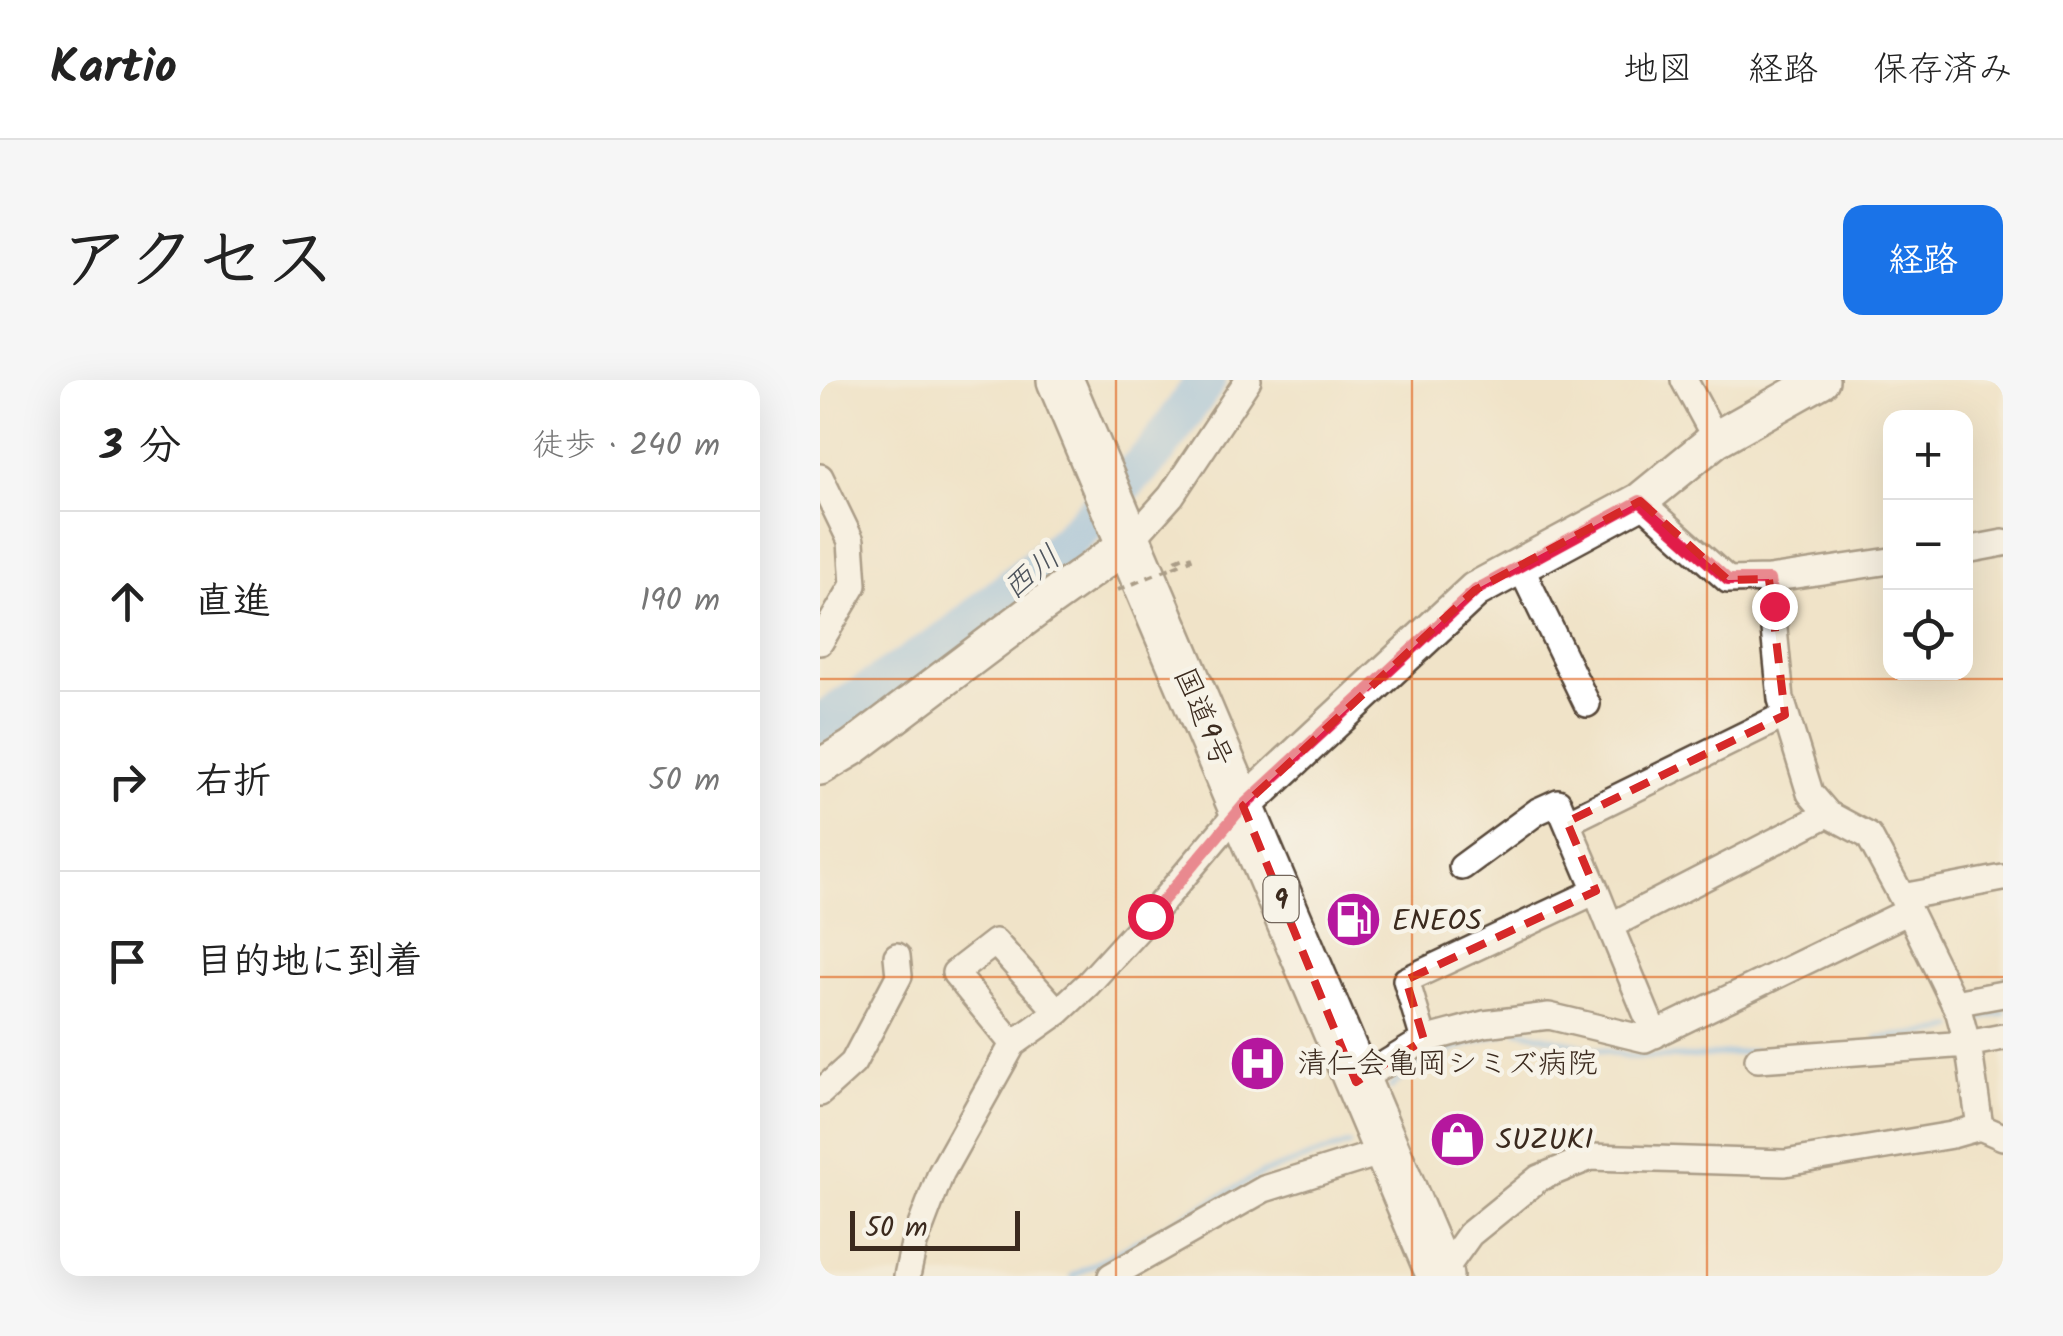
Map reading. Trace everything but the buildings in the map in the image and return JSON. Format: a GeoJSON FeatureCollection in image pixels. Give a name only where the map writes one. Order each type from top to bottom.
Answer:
{"type":"FeatureCollection","features":[{"type":"Feature","properties":{"kind":"highway","name":"国道9号"},"geometry":{"type":"LineString","coordinates":[[1060,380],[1440,1276]]}},
{"type":"Feature","properties":{"kind":"street"},"geometry":{"type":"LineString","coordinates":[[820,767],[852,748],[1038,606],[1171,496],[1248,380]]}},
{"type":"Feature","properties":{"kind":"street"},"geometry":{"type":"LineString","coordinates":[[1684,380],[1716,440]]}},
{"type":"Feature","properties":{"kind":"street"},"geometry":{"type":"LineString","coordinates":[[907,1276],[914,1244],[942,1173],[1012,1044],[1058,1012],[1150,916],[1243,806],[1476,590],[1640,501],[1716,440],[1821,380]]}},
{"type":"Feature","properties":{"kind":"street"},"geometry":{"type":"LineString","coordinates":[[820,477],[851,541],[854,584],[820,642]]}},
{"type":"Feature","properties":{"kind":"street"},"geometry":{"type":"LineString","coordinates":[[1640,501],[1728,580],[1769,580],[1883,563]]}},
{"type":"Feature","properties":{"kind":"street"},"geometry":{"type":"LineString","coordinates":[[1973,549],[2003,543]]}},
{"type":"Feature","properties":{"kind":"street"},"geometry":{"type":"LineString","coordinates":[[1520,566],[1587,704]]}},
{"type":"Feature","properties":{"kind":"street"},"geometry":{"type":"LineString","coordinates":[[1440,1276],[1470,1234],[1539,1178],[1591,1157],[1785,1163],[1991,1132],[1954,1003],[1869,836],[1828,814],[1810,793],[1780,699],[1769,580]]}},
{"type":"Feature","properties":{"kind":"street"},"geometry":{"type":"LineString","coordinates":[[1567,822],[1786,715]]}},
{"type":"Feature","properties":{"kind":"street"},"geometry":{"type":"LineString","coordinates":[[1462,867],[1538,811],[1558,802],[1655,1035]]}},
{"type":"Feature","properties":{"kind":"street"},"geometry":{"type":"LineString","coordinates":[[1610,926],[1828,814]]}},
{"type":"Feature","properties":{"kind":"street"},"geometry":{"type":"LineString","coordinates":[[1356,1082],[1424,1040],[1484,1024],[1549,1016],[1644,1039],[1905,904],[2003,878]]}},
{"type":"Feature","properties":{"kind":"street"},"geometry":{"type":"LineString","coordinates":[[1424,1040],[1406,980],[1596,891]]}},
{"type":"Feature","properties":{"kind":"street"},"geometry":{"type":"LineString","coordinates":[[1012,1044],[955,973],[995,942],[1058,1012]]}},
{"type":"Feature","properties":{"kind":"street"},"geometry":{"type":"LineString","coordinates":[[820,1093],[853,1063],[898,976],[897,956]]}},
{"type":"Feature","properties":{"kind":"street"},"geometry":{"type":"LineString","coordinates":[[1954,1003],[2003,994]]}},
{"type":"Feature","properties":{"kind":"street"},"geometry":{"type":"LineString","coordinates":[[1758,1059],[1968,1044],[2003,1037]]}},
{"type":"Feature","properties":{"kind":"street"},"geometry":{"type":"LineString","coordinates":[[1110,1276],[1264,1188],[1386,1151]]}},
{"type":"Feature","properties":{"kind":"path"},"geometry":{"type":"LineString","coordinates":[[1118,590],[1191,559],[1189,554],[1172,562]]}},
{"type":"Feature","properties":{"kind":"highlighted area"},"geometry":{"type":"Polygon","coordinates":[[[1640,501],[1728,580],[1769,579],[1785,715],[1567,822],[1596,891],[1406,980],[1424,1040],[1356,1082],[1243,806],[1475,590],[1640,501]]]}},
{"type":"Feature","properties":{"kind":"waterway","name":"西川"},"geometry":{"type":"LineString","coordinates":[[820,724],[955,635],[1066,543],[1157,450],[1206,380]]}},
{"type":"Feature","properties":{"kind":"waterway"},"geometry":{"type":"LineString","coordinates":[[1966,1022],[2003,1013]]}},
{"type":"Feature","properties":{"kind":"waterway"},"geometry":{"type":"LineString","coordinates":[[1878,1038],[1954,1027]]}},
{"type":"Feature","properties":{"kind":"waterway"},"geometry":{"type":"LineString","coordinates":[[1517,1030],[1630,1057],[1696,1057],[1756,1051]]}},
{"type":"Feature","properties":{"kind":"waterway"},"geometry":{"type":"LineString","coordinates":[[1391,1087],[1445,1054],[1505,1033]]}},
{"type":"Feature","properties":{"kind":"waterway"},"geometry":{"type":"LineString","coordinates":[[1073,1276],[1263,1173],[1349,1144]]}},
{"type":"Feature","properties":{"kind":"place","name":"ENEOS"},"geometry":{"type":"Point","coordinates":[1353,920]}},
{"type":"Feature","properties":{"kind":"place","name":"清仁会亀岡シミズ病院"},"geometry":{"type":"Point","coordinates":[1258,1063]}},
{"type":"Feature","properties":{"kind":"place","name":"SUZUKI"},"geometry":{"type":"Point","coordinates":[1457,1139]}},
{"type":"Feature","properties":{"kind":"route"},"geometry":{"type":"LineString","coordinates":[[1150,916],[1243,806],[1476,590],[1640,501],[1728,580],[1769,580],[1774,606]]}}]}
